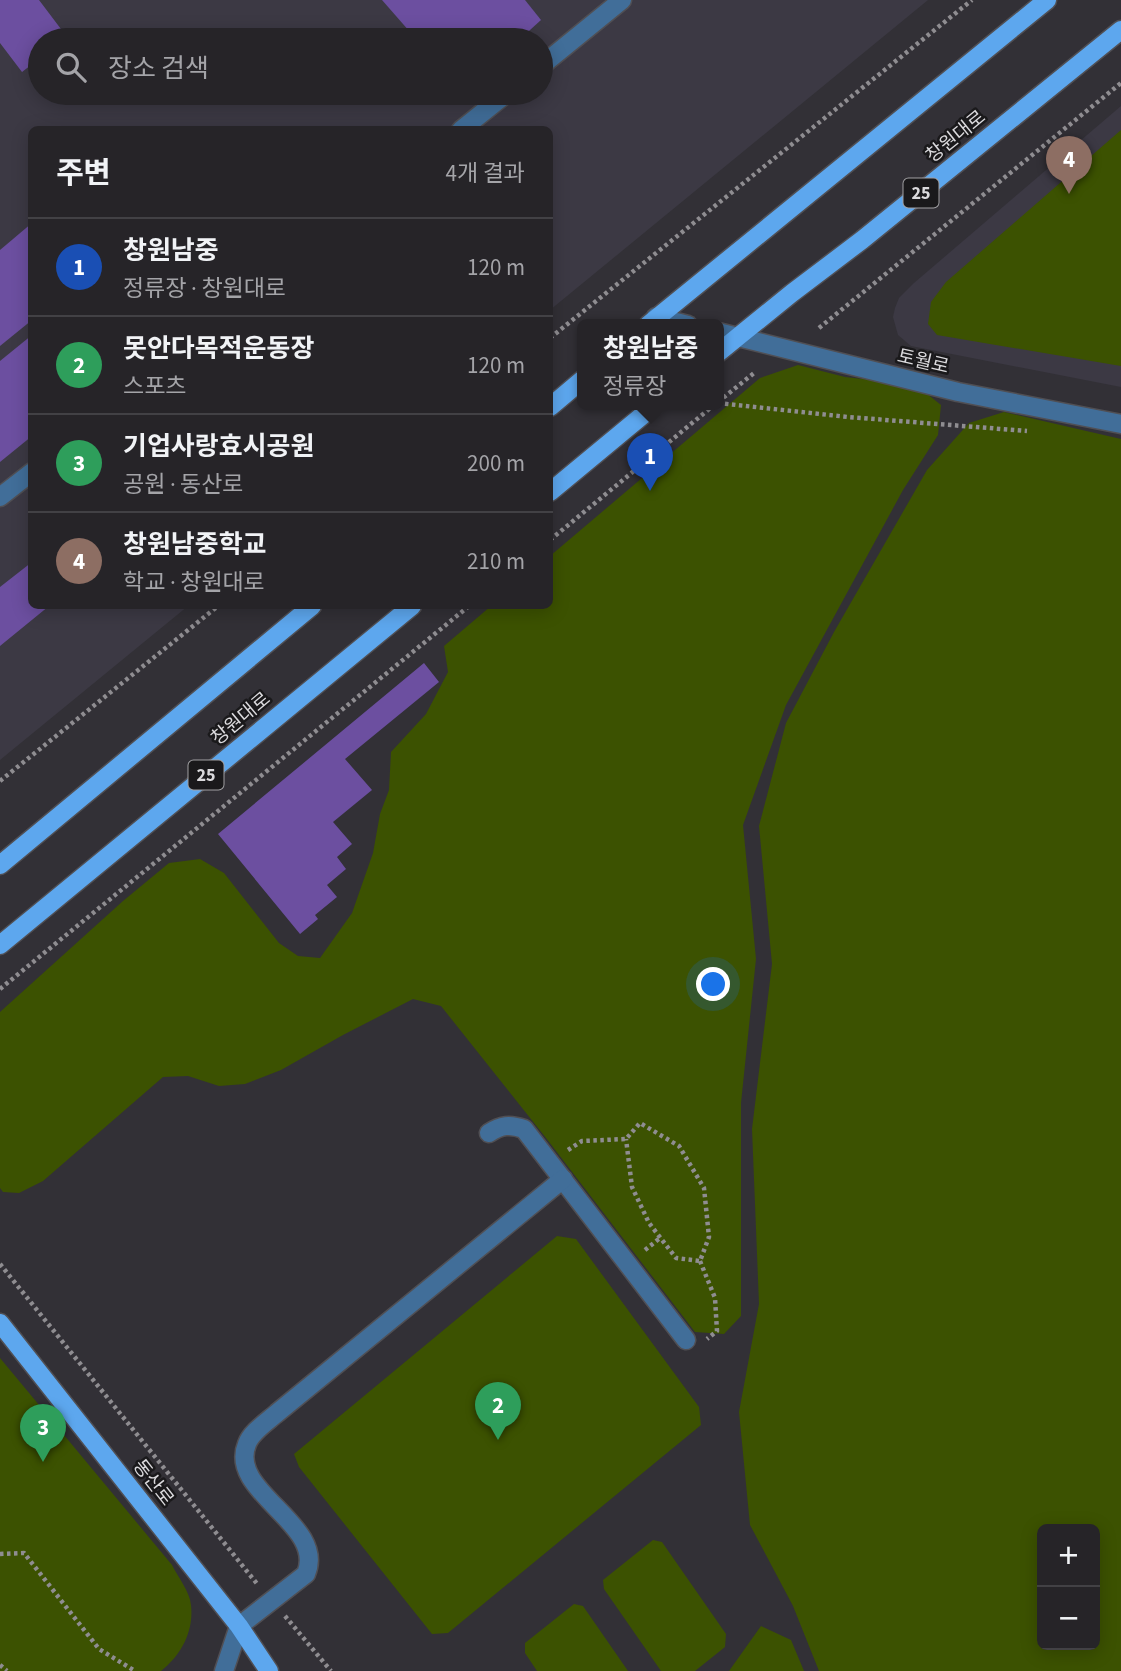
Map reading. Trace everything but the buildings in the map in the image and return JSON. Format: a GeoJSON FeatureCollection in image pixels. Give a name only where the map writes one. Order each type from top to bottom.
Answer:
{"type":"FeatureCollection","features":[{"type":"Feature","properties":{"kind":"main road"},"geometry":{"type":"LineString","coordinates":[[654,319],[1047,0]]}},
{"type":"Feature","properties":{"kind":"main road","name":"창원대로"},"geometry":{"type":"LineString","coordinates":[[724,348],[1121,30]]}},
{"type":"Feature","properties":{"kind":"main road"},"geometry":{"type":"LineString","coordinates":[[553,404],[577,384]]}},
{"type":"Feature","properties":{"kind":"main road"},"geometry":{"type":"LineString","coordinates":[[553,489],[648,410]]}},
{"type":"Feature","properties":{"kind":"main road"},"geometry":{"type":"LineString","coordinates":[[0,866],[308,609]]}},
{"type":"Feature","properties":{"kind":"main road","name":"창원대로"},"geometry":{"type":"LineString","coordinates":[[0,945],[408,609]]}},
{"type":"Feature","properties":{"kind":"main road","name":"동산로"},"geometry":{"type":"LineString","coordinates":[[0,1323],[239,1626],[269,1671]]}},
{"type":"Feature","properties":{"kind":"street"},"geometry":{"type":"LineString","coordinates":[[553,56],[622,0]]}},
{"type":"Feature","properties":{"kind":"street"},"geometry":{"type":"LineString","coordinates":[[466,126],[492,105]]}},
{"type":"Feature","properties":{"kind":"street","name":"토월로"},"geometry":{"type":"LineString","coordinates":[[724,333],[958,392],[1121,424]]}},
{"type":"Feature","properties":{"kind":"street"},"geometry":{"type":"LineString","coordinates":[[0,497],[28,475]]}},
{"type":"Feature","properties":{"kind":"street"},"geometry":{"type":"LineString","coordinates":[[489,1133],[499,1126],[512,1125],[524,1129],[686,1340]]}},
{"type":"Feature","properties":{"kind":"street"},"geometry":{"type":"LineString","coordinates":[[224,1671],[239,1626],[306,1574],[310,1564],[309,1551],[303,1539],[247,1471],[244,1458],[247,1442],[277,1413],[563,1179]]}},
{"type":"Feature","properties":{"kind":"path"},"geometry":{"type":"LineString","coordinates":[[553,336],[972,0]]}},
{"type":"Feature","properties":{"kind":"path"},"geometry":{"type":"LineString","coordinates":[[818,328],[1121,83]]}},
{"type":"Feature","properties":{"kind":"path"},"geometry":{"type":"LineString","coordinates":[[724,397],[754,373]]}},
{"type":"Feature","properties":{"kind":"path"},"geometry":{"type":"LineString","coordinates":[[724,404],[1035,432]]}},
{"type":"Feature","properties":{"kind":"path"},"geometry":{"type":"LineString","coordinates":[[553,538],[708,410]]}},
{"type":"Feature","properties":{"kind":"path"},"geometry":{"type":"LineString","coordinates":[[0,781],[214,609]]}},
{"type":"Feature","properties":{"kind":"path"},"geometry":{"type":"LineString","coordinates":[[0,989],[465,609]]}},
{"type":"Feature","properties":{"kind":"path"},"geometry":{"type":"LineString","coordinates":[[549,1161],[582,1141],[626,1139],[640,1123],[678,1146],[704,1188],[709,1237],[700,1261],[715,1298],[718,1331],[709,1339],[686,1340]]}},
{"type":"Feature","properties":{"kind":"path"},"geometry":{"type":"LineString","coordinates":[[626,1139],[632,1187],[649,1223],[676,1258],[700,1261]]}},
{"type":"Feature","properties":{"kind":"path"},"geometry":{"type":"LineString","coordinates":[[0,1264],[247,1573],[331,1671]]}},
{"type":"Feature","properties":{"kind":"path"},"geometry":{"type":"LineString","coordinates":[[0,1554],[24,1553],[99,1649],[135,1671]]}},
{"type":"Feature","properties":{"kind":"path"},"geometry":{"type":"LineString","coordinates":[[0,1665],[7,1671]]}},
{"type":"Feature","properties":{"kind":"shaded area"},"geometry":{"type":"Polygon","coordinates":[[[0,0],[928,0],[553,308],[553,126],[28,126],[28,609],[184,609],[0,760],[0,0]]]}},
{"type":"Feature","properties":{"kind":"shaded area"},"geometry":{"type":"Polygon","coordinates":[[[1121,106],[1121,387],[911,346],[898,335],[893,317],[899,298],[1121,106]]]}},
{"type":"Feature","properties":{"kind":"green space"},"geometry":{"type":"Polygon","coordinates":[[[1121,130],[1121,366],[937,335],[928,324],[931,302],[946,282],[1121,130]]]}},
{"type":"Feature","properties":{"kind":"green space"},"geometry":{"type":"Polygon","coordinates":[[[798,365],[845,377],[916,385],[941,405],[938,435],[903,490],[786,705],[743,825],[756,959],[741,1103],[741,1316],[724,1334],[695,1332],[441,1006],[413,999],[281,1070],[245,1084],[219,1086],[188,1076],[163,1077],[43,1181],[19,1193],[3,1192],[0,1188],[0,1012],[169,863],[200,859],[224,873],[279,943],[298,956],[320,958],[352,913],[373,853],[380,814],[389,790],[391,752],[426,714],[448,672],[444,646],[487,609],[553,609],[553,553],[760,378],[798,365]]]}},
{"type":"Feature","properties":{"kind":"green space"},"geometry":{"type":"Polygon","coordinates":[[[1004,412],[1121,439],[1121,1671],[819,1671],[793,1606],[750,1525],[739,1412],[759,1304],[752,1129],[772,964],[759,826],[786,723],[834,632],[927,470],[969,423],[1004,412]]]}},
{"type":"Feature","properties":{"kind":"green space"},"geometry":{"type":"Polygon","coordinates":[[[557,1236],[576,1239],[699,1407],[701,1425],[448,1633],[432,1634],[299,1467],[294,1454],[557,1236]]]}},
{"type":"Feature","properties":{"kind":"green space"},"geometry":{"type":"Polygon","coordinates":[[[0,1358],[172,1565],[186,1590],[191,1605],[188,1634],[175,1658],[161,1671],[0,1671],[0,1358]]]}},
{"type":"Feature","properties":{"kind":"green space"},"geometry":{"type":"Polygon","coordinates":[[[653,1540],[662,1542],[726,1634],[725,1647],[695,1671],[661,1671],[604,1589],[603,1580],[653,1540]]]}},
{"type":"Feature","properties":{"kind":"green space"},"geometry":{"type":"Polygon","coordinates":[[[574,1604],[583,1606],[628,1671],[537,1671],[525,1653],[525,1643],[574,1604]]]}},
{"type":"Feature","properties":{"kind":"green space"},"geometry":{"type":"Polygon","coordinates":[[[761,1626],[791,1640],[804,1671],[729,1671],[761,1626]]]}},
{"type":"Feature","properties":{"kind":"place","name":"창원남중학교"},"geometry":{"type":"Point","coordinates":[1069,194]}},
{"type":"Feature","properties":{"kind":"place","name":"창원남중"},"geometry":{"type":"Point","coordinates":[650,491]}},
{"type":"Feature","properties":{"kind":"place","name":"못안다목적운동장"},"geometry":{"type":"Point","coordinates":[498,1440]}},
{"type":"Feature","properties":{"kind":"place","name":"기업사랑효시공원"},"geometry":{"type":"Point","coordinates":[43,1462]}}]}
